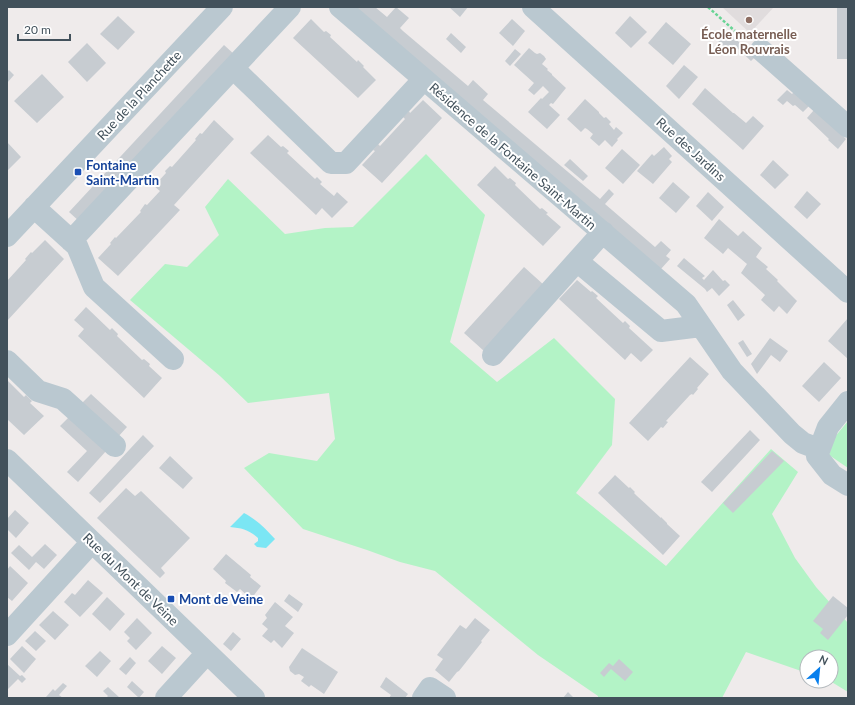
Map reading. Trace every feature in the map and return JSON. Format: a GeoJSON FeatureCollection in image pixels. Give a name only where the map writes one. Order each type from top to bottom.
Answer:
{"type":"FeatureCollection","features":[{"type":"Feature","properties":{"kind":"street","name":"Rue de la Planchette"},"geometry":{"type":"LineString","coordinates":[[7,236],[222,7]]}},
{"type":"Feature","properties":{"kind":"street"},"geometry":{"type":"LineString","coordinates":[[71,241],[290,7]]}},
{"type":"Feature","properties":{"kind":"street","name":"Résidence de la Fontaine Saint-Martin"},"geometry":{"type":"LineString","coordinates":[[340,7],[686,304],[732,371],[792,434],[803,442],[820,449]]}},
{"type":"Feature","properties":{"kind":"street","name":"Rue des Jardins"},"geometry":{"type":"LineString","coordinates":[[534,7],[848,292]]}},
{"type":"Feature","properties":{"kind":"street"},"geometry":{"type":"LineString","coordinates":[[761,50],[848,127]]}},
{"type":"Feature","properties":{"kind":"street","name":"Résidence de la Fontaine Saint-Martin"},"geometry":{"type":"LineString","coordinates":[[233,68],[331,163],[346,163],[424,79]]}},
{"type":"Feature","properties":{"kind":"street"},"geometry":{"type":"LineString","coordinates":[[34,207],[77,246],[94,287],[173,359]]}},
{"type":"Feature","properties":{"kind":"street","name":"Résidence de la Fontaine Saint-Martin"},"geometry":{"type":"LineString","coordinates":[[493,355],[603,232]]}},
{"type":"Feature","properties":{"kind":"street"},"geometry":{"type":"LineString","coordinates":[[577,261],[661,331],[701,326]]}},
{"type":"Feature","properties":{"kind":"street"},"geometry":{"type":"LineString","coordinates":[[7,361],[38,391],[63,399],[115,446]]}},
{"type":"Feature","properties":{"kind":"street"},"geometry":{"type":"LineString","coordinates":[[848,402],[828,427],[817,456],[832,475],[848,485]]}},
{"type":"Feature","properties":{"kind":"street","name":"Rue du Mont de Veine"},"geometry":{"type":"LineString","coordinates":[[7,460],[254,698]]}},
{"type":"Feature","properties":{"kind":"street"},"geometry":{"type":"LineString","coordinates":[[7,635],[92,542]]}},
{"type":"Feature","properties":{"kind":"street"},"geometry":{"type":"LineString","coordinates":[[166,698],[207,653]]}},
{"type":"Feature","properties":{"kind":"path"},"geometry":{"type":"LineString","coordinates":[[708,7],[742,38],[761,50]]}},
{"type":"Feature","properties":{"kind":"shaded area","name":"École maternelle Léon Rouvrais"},"geometry":{"type":"Polygon","coordinates":[[[722,7],[774,7],[750,33],[722,7]]]}},
{"type":"Feature","properties":{"kind":"green space"},"geometry":{"type":"Polygon","coordinates":[[[426,154],[485,215],[450,342],[497,382],[554,338],[615,399],[612,445],[576,493],[666,566],[771,449],[798,472],[772,514],[795,558],[816,587],[848,623],[848,692],[839,686],[839,649],[799,649],[799,670],[746,652],[722,698],[598,698],[598,696],[538,655],[435,571],[400,562],[303,529],[244,468],[269,453],[317,461],[335,439],[329,393],[248,403],[220,376],[130,300],[165,264],[187,267],[219,235],[205,207],[228,179],[285,234],[325,228],[353,227],[426,154]]]}},
{"type":"Feature","properties":{"kind":"green space"},"geometry":{"type":"Polygon","coordinates":[[[848,421],[848,468],[829,455],[834,438],[848,421]]]}},
{"type":"Feature","properties":{"kind":"water"},"geometry":{"type":"Polygon","coordinates":[[[244,513],[261,524],[275,539],[266,548],[257,547],[254,544],[258,541],[258,538],[252,533],[242,529],[230,527],[244,513]]]}},
{"type":"Feature","properties":{"kind":"building"},"geometry":{"type":"Polygon","coordinates":[[[354,7],[375,7],[387,17],[396,7],[409,18],[400,28],[403,31],[468,86],[473,80],[488,94],[483,100],[600,199],[609,189],[614,194],[605,204],[655,247],[661,241],[671,250],[666,256],[670,259],[660,270],[354,7]]]}},
{"type":"Feature","properties":{"kind":"building"},"geometry":{"type":"Polygon","coordinates":[[[449,7],[468,7],[460,17],[449,7]]]}},
{"type":"Feature","properties":{"kind":"building"},"geometry":{"type":"Polygon","coordinates":[[[837,8],[848,8],[848,59],[837,59],[837,8]]]}},
{"type":"Feature","properties":{"kind":"building"},"geometry":{"type":"Polygon","coordinates":[[[118,16],[135,32],[118,50],[100,34],[118,16]]]}},
{"type":"Feature","properties":{"kind":"building"},"geometry":{"type":"Polygon","coordinates":[[[630,16],[647,32],[631,48],[615,33],[630,16]]]}},
{"type":"Feature","properties":{"kind":"building"},"geometry":{"type":"Polygon","coordinates":[[[311,19],[324,32],[326,31],[331,35],[330,37],[357,62],[358,60],[376,80],[358,98],[293,38],[311,19]]]}},
{"type":"Feature","properties":{"kind":"building"},"geometry":{"type":"Polygon","coordinates":[[[512,19],[525,31],[513,46],[499,33],[512,19]]]}},
{"type":"Feature","properties":{"kind":"building"},"geometry":{"type":"Polygon","coordinates":[[[666,22],[691,44],[673,65],[648,43],[666,22]]]}},
{"type":"Feature","properties":{"kind":"building"},"geometry":{"type":"Polygon","coordinates":[[[725,29],[755,57],[751,61],[736,47],[731,53],[716,39],[725,29]]]}},
{"type":"Feature","properties":{"kind":"building"},"geometry":{"type":"Polygon","coordinates":[[[451,33],[466,47],[461,53],[446,39],[451,33]]]}},
{"type":"Feature","properties":{"kind":"building"},"geometry":{"type":"Polygon","coordinates":[[[87,43],[106,63],[87,82],[68,62],[87,43]]]}},
{"type":"Feature","properties":{"kind":"building"},"geometry":{"type":"Polygon","coordinates":[[[224,45],[235,55],[80,222],[69,212],[224,45]]]}},
{"type":"Feature","properties":{"kind":"building"},"geometry":{"type":"Polygon","coordinates":[[[529,48],[535,53],[540,53],[544,56],[546,59],[542,64],[566,88],[553,104],[551,103],[549,105],[560,115],[547,129],[528,112],[549,92],[543,86],[534,95],[528,90],[534,83],[514,65],[529,48]]]}},
{"type":"Feature","properties":{"kind":"building"},"geometry":{"type":"Polygon","coordinates":[[[515,49],[521,54],[510,66],[505,61],[515,49]]]}},
{"type":"Feature","properties":{"kind":"building"},"geometry":{"type":"Polygon","coordinates":[[[684,65],[698,77],[679,99],[666,86],[684,65]]]}},
{"type":"Feature","properties":{"kind":"building"},"geometry":{"type":"Polygon","coordinates":[[[9,70],[14,75],[7,83],[7,72],[9,70]]]}},
{"type":"Feature","properties":{"kind":"building"},"geometry":{"type":"Polygon","coordinates":[[[42,74],[64,97],[37,123],[14,101],[42,74]]]}},
{"type":"Feature","properties":{"kind":"building"},"geometry":{"type":"Polygon","coordinates":[[[705,88],[746,123],[753,116],[764,126],[743,150],[692,104],[705,88]]]}},
{"type":"Feature","properties":{"kind":"building"},"geometry":{"type":"Polygon","coordinates":[[[787,90],[792,94],[794,92],[809,106],[803,112],[795,105],[793,106],[787,101],[783,105],[777,100],[787,90]]]}},
{"type":"Feature","properties":{"kind":"building"},"geometry":{"type":"Polygon","coordinates":[[[585,99],[604,118],[606,117],[611,122],[609,124],[614,130],[616,127],[623,133],[612,147],[605,140],[599,146],[590,138],[593,134],[585,128],[581,132],[567,119],[585,99]]]}},
{"type":"Feature","properties":{"kind":"building"},"geometry":{"type":"Polygon","coordinates":[[[423,100],[442,118],[382,183],[362,165],[375,151],[373,150],[378,144],[380,146],[405,119],[403,117],[409,111],[410,113],[423,100]]]}},
{"type":"Feature","properties":{"kind":"building"},"geometry":{"type":"Polygon","coordinates":[[[814,110],[846,139],[838,149],[807,118],[814,110]]]}},
{"type":"Feature","properties":{"kind":"building"},"geometry":{"type":"Polygon","coordinates":[[[214,120],[234,139],[174,205],[180,210],[118,276],[98,258],[111,244],[110,243],[115,237],[116,238],[141,212],[140,211],[145,204],[147,205],[160,191],[154,186],[166,173],[165,171],[170,166],[172,167],[196,140],[195,139],[200,133],[202,134],[214,120]]]}},
{"type":"Feature","properties":{"kind":"building"},"geometry":{"type":"Polygon","coordinates":[[[268,135],[281,147],[283,146],[289,151],[287,153],[315,179],[317,177],[322,182],[320,184],[334,196],[337,192],[348,202],[332,218],[322,208],[316,215],[250,153],[268,135]]]}},
{"type":"Feature","properties":{"kind":"building"},"geometry":{"type":"Polygon","coordinates":[[[7,142],[21,157],[7,171],[7,142]]]}},
{"type":"Feature","properties":{"kind":"building"},"geometry":{"type":"Polygon","coordinates":[[[664,147],[672,156],[669,159],[672,162],[653,184],[637,171],[652,154],[654,156],[664,147]]]}},
{"type":"Feature","properties":{"kind":"building"},"geometry":{"type":"Polygon","coordinates":[[[622,149],[640,165],[623,184],[605,168],[622,149]]]}},
{"type":"Feature","properties":{"kind":"building"},"geometry":{"type":"Polygon","coordinates":[[[570,159],[588,176],[583,181],[564,165],[570,159]]]}},
{"type":"Feature","properties":{"kind":"building"},"geometry":{"type":"Polygon","coordinates":[[[773,160],[789,175],[775,189],[760,175],[773,160]]]}},
{"type":"Feature","properties":{"kind":"building"},"geometry":{"type":"Polygon","coordinates":[[[495,166],[508,179],[510,178],[516,183],[515,185],[540,209],[542,208],[548,213],[546,214],[561,227],[543,246],[477,185],[495,166]]]}},
{"type":"Feature","properties":{"kind":"building"},"geometry":{"type":"Polygon","coordinates":[[[673,182],[690,197],[676,213],[659,198],[673,182]]]}},
{"type":"Feature","properties":{"kind":"building"},"geometry":{"type":"Polygon","coordinates":[[[807,191],[821,204],[807,219],[794,207],[807,191]]]}},
{"type":"Feature","properties":{"kind":"building"},"geometry":{"type":"Polygon","coordinates":[[[708,192],[724,207],[712,221],[696,206],[708,192]]]}},
{"type":"Feature","properties":{"kind":"building"},"geometry":{"type":"Polygon","coordinates":[[[719,219],[738,236],[743,231],[762,248],[756,257],[768,267],[766,269],[797,301],[787,314],[779,306],[774,312],[761,300],[765,295],[741,273],[747,264],[728,248],[723,254],[704,238],[719,219]]]}},
{"type":"Feature","properties":{"kind":"building"},"geometry":{"type":"Polygon","coordinates":[[[45,240],[64,259],[7,321],[7,281],[26,260],[25,259],[31,252],[32,253],[45,240]]]}},
{"type":"Feature","properties":{"kind":"building"},"geometry":{"type":"Polygon","coordinates":[[[684,258],[705,276],[702,278],[704,280],[713,270],[723,281],[725,280],[730,285],[719,296],[712,288],[707,292],[677,266],[684,258]]]}},
{"type":"Feature","properties":{"kind":"building"},"geometry":{"type":"Polygon","coordinates":[[[524,267],[544,285],[484,351],[464,333],[524,267]]]}},
{"type":"Feature","properties":{"kind":"building"},"geometry":{"type":"Polygon","coordinates":[[[577,280],[598,296],[596,298],[623,323],[625,321],[630,326],[629,328],[653,350],[641,362],[631,353],[625,360],[559,299],[577,280]]]}},
{"type":"Feature","properties":{"kind":"building"},"geometry":{"type":"Polygon","coordinates":[[[733,300],[745,315],[738,321],[727,305],[733,300]]]}},
{"type":"Feature","properties":{"kind":"building"},"geometry":{"type":"Polygon","coordinates":[[[86,307],[110,330],[112,328],[118,334],[117,336],[142,360],[144,359],[150,364],[149,366],[162,378],[144,398],[78,336],[84,329],[74,320],[86,307]]]}},
{"type":"Feature","properties":{"kind":"building"},"geometry":{"type":"Polygon","coordinates":[[[848,318],[848,359],[828,341],[848,318]]]}},
{"type":"Feature","properties":{"kind":"building"},"geometry":{"type":"Polygon","coordinates":[[[770,338],[788,351],[780,362],[771,355],[757,374],[751,364],[770,338]]]}},
{"type":"Feature","properties":{"kind":"building"},"geometry":{"type":"Polygon","coordinates":[[[743,340],[752,354],[747,357],[738,343],[743,340]]]}},
{"type":"Feature","properties":{"kind":"building"},"geometry":{"type":"Polygon","coordinates":[[[690,357],[709,374],[693,395],[690,395],[666,421],[668,422],[663,428],[661,427],[648,441],[629,423],[690,357]]]}},
{"type":"Feature","properties":{"kind":"building"},"geometry":{"type":"Polygon","coordinates":[[[824,362],[841,378],[819,402],[802,386],[824,362]]]}},
{"type":"Feature","properties":{"kind":"building"},"geometry":{"type":"Polygon","coordinates":[[[7,380],[24,397],[26,395],[32,401],[30,403],[44,416],[24,435],[7,419],[7,380]]]}},
{"type":"Feature","properties":{"kind":"building"},"geometry":{"type":"Polygon","coordinates":[[[91,394],[127,427],[117,438],[81,404],[91,394]]]}},
{"type":"Feature","properties":{"kind":"building"},"geometry":{"type":"Polygon","coordinates":[[[70,416],[107,450],[78,482],[67,472],[87,451],[60,426],[70,416]]]}},
{"type":"Feature","properties":{"kind":"building"},"geometry":{"type":"Polygon","coordinates":[[[750,430],[760,440],[712,492],[701,482],[750,430]]]}},
{"type":"Feature","properties":{"kind":"building"},"geometry":{"type":"Polygon","coordinates":[[[143,435],[154,446],[100,503],[89,493],[143,435]]]}},
{"type":"Feature","properties":{"kind":"building"},"geometry":{"type":"Polygon","coordinates":[[[772,451],[784,461],[733,513],[723,503],[772,451]]]}},
{"type":"Feature","properties":{"kind":"building"},"geometry":{"type":"Polygon","coordinates":[[[170,456],[193,478],[183,489],[159,468],[170,456]]]}},
{"type":"Feature","properties":{"kind":"building"},"geometry":{"type":"Polygon","coordinates":[[[615,475],[629,488],[630,487],[637,496],[680,536],[663,555],[598,493],[615,475]]]}},
{"type":"Feature","properties":{"kind":"building"},"geometry":{"type":"Polygon","coordinates":[[[126,488],[135,496],[141,491],[190,538],[161,568],[165,573],[160,578],[97,518],[126,488]]]}},
{"type":"Feature","properties":{"kind":"building"},"geometry":{"type":"Polygon","coordinates":[[[15,510],[29,523],[16,538],[7,529],[7,519],[15,510]]]}},
{"type":"Feature","properties":{"kind":"building"},"geometry":{"type":"Polygon","coordinates":[[[45,544],[57,555],[44,569],[36,562],[29,570],[11,553],[19,545],[32,557],[45,544]]]}},
{"type":"Feature","properties":{"kind":"building"},"geometry":{"type":"Polygon","coordinates":[[[226,554],[251,575],[250,577],[261,586],[251,599],[240,589],[237,592],[225,583],[226,581],[213,569],[226,554]]]}},
{"type":"Feature","properties":{"kind":"building"},"geometry":{"type":"Polygon","coordinates":[[[10,566],[28,583],[12,601],[7,597],[7,570],[10,566]]]}},
{"type":"Feature","properties":{"kind":"building"},"geometry":{"type":"Polygon","coordinates":[[[88,580],[103,593],[80,617],[64,602],[72,593],[75,595],[88,580]]]}},
{"type":"Feature","properties":{"kind":"building"},"geometry":{"type":"Polygon","coordinates":[[[289,594],[303,604],[298,612],[284,601],[289,594]]]}},
{"type":"Feature","properties":{"kind":"building"},"geometry":{"type":"Polygon","coordinates":[[[833,596],[848,608],[848,615],[828,640],[820,633],[823,629],[813,621],[833,596]]]}},
{"type":"Feature","properties":{"kind":"building"},"geometry":{"type":"Polygon","coordinates":[[[107,597],[125,614],[110,631],[92,614],[107,597]]]}},
{"type":"Feature","properties":{"kind":"building"},"geometry":{"type":"Polygon","coordinates":[[[275,602],[293,617],[285,626],[294,633],[282,648],[274,640],[271,643],[262,636],[268,629],[262,624],[267,618],[265,615],[275,602]]]}},
{"type":"Feature","properties":{"kind":"building"},"geometry":{"type":"Polygon","coordinates":[[[53,611],[69,625],[55,640],[39,625],[53,611]]]}},
{"type":"Feature","properties":{"kind":"building"},"geometry":{"type":"Polygon","coordinates":[[[137,618],[152,633],[136,650],[127,641],[130,638],[124,632],[137,618]]]}},
{"type":"Feature","properties":{"kind":"building"},"geometry":{"type":"Polygon","coordinates":[[[475,618],[490,630],[449,682],[435,670],[443,659],[437,655],[460,625],[466,629],[475,618]]]}},
{"type":"Feature","properties":{"kind":"building"},"geometry":{"type":"Polygon","coordinates":[[[35,631],[46,641],[36,651],[25,641],[35,631]]]}},
{"type":"Feature","properties":{"kind":"building"},"geometry":{"type":"Polygon","coordinates":[[[233,632],[241,639],[231,651],[223,644],[233,632]]]}},
{"type":"Feature","properties":{"kind":"building"},"geometry":{"type":"Polygon","coordinates":[[[22,646],[36,659],[24,673],[10,659],[22,646]]]}},
{"type":"Feature","properties":{"kind":"building"},"geometry":{"type":"Polygon","coordinates":[[[162,646],[176,658],[162,674],[148,661],[162,646]]]}},
{"type":"Feature","properties":{"kind":"building"},"geometry":{"type":"Polygon","coordinates":[[[302,648],[338,672],[324,694],[311,685],[309,687],[301,681],[304,677],[299,674],[295,675],[290,671],[289,667],[302,648]]]}},
{"type":"Feature","properties":{"kind":"building"},"geometry":{"type":"Polygon","coordinates":[[[100,651],[111,661],[97,677],[85,666],[100,651]]]}},
{"type":"Feature","properties":{"kind":"building"},"geometry":{"type":"Polygon","coordinates":[[[130,657],[136,663],[126,675],[119,669],[130,657]]]}},
{"type":"Feature","properties":{"kind":"building"},"geometry":{"type":"Polygon","coordinates":[[[619,659],[633,672],[625,681],[611,669],[604,677],[600,673],[609,663],[613,666],[619,659]]]}},
{"type":"Feature","properties":{"kind":"building"},"geometry":{"type":"Polygon","coordinates":[[[7,664],[20,676],[22,675],[26,679],[22,683],[18,679],[7,690],[7,664]]]}},
{"type":"Feature","properties":{"kind":"building"},"geometry":{"type":"Polygon","coordinates":[[[386,677],[408,694],[405,698],[389,698],[391,695],[380,687],[386,677]]]}},
{"type":"Feature","properties":{"kind":"building"},"geometry":{"type":"Polygon","coordinates":[[[132,681],[144,692],[139,698],[127,687],[132,681]]]}},
{"type":"Feature","properties":{"kind":"building"},"geometry":{"type":"Polygon","coordinates":[[[63,683],[67,686],[59,695],[63,698],[46,697],[53,689],[55,691],[63,683]]]}},
{"type":"Feature","properties":{"kind":"building"},"geometry":{"type":"Polygon","coordinates":[[[108,687],[120,698],[106,698],[108,696],[103,691],[108,687]]]}},
{"type":"Feature","properties":{"kind":"building"},"geometry":{"type":"Polygon","coordinates":[[[568,692],[574,698],[563,698],[568,692]]]}},
{"type":"Feature","properties":{"kind":"place","name":"École maternelle Léon Rouvrais"},"geometry":{"type":"Point","coordinates":[749,20]}},
{"type":"Feature","properties":{"kind":"place","name":"Fontaine Saint-Martin"},"geometry":{"type":"Point","coordinates":[78,172]}},
{"type":"Feature","properties":{"kind":"place","name":"Mont de Veine"},"geometry":{"type":"Point","coordinates":[171,599]}}]}
